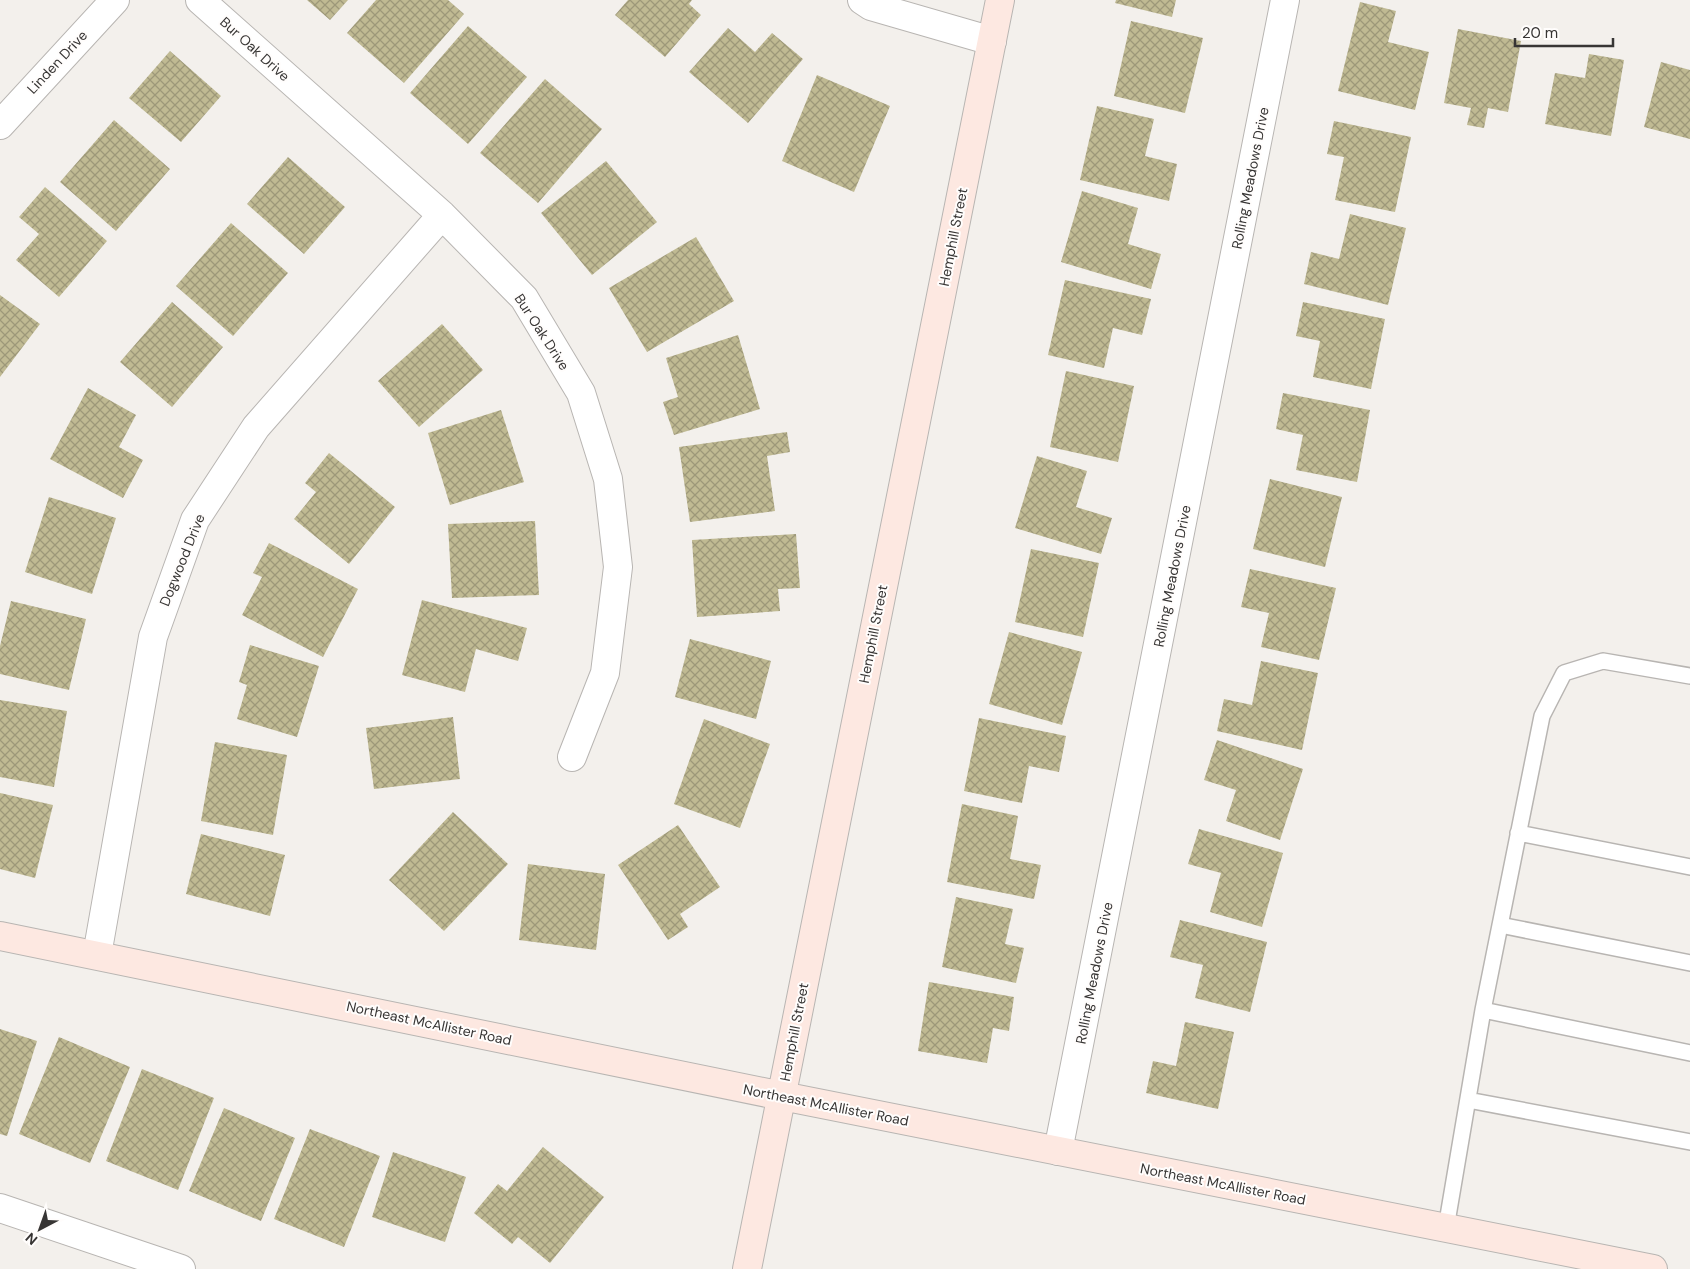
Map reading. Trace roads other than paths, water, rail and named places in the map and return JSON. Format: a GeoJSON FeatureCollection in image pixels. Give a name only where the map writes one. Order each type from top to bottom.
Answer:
{"type":"FeatureCollection","features":[{"type":"Feature","properties":{"kind":"street","name":"Linden Drive"},"geometry":{"type":"LineString","coordinates":[[0,125],[115,0]]}},
{"type":"Feature","properties":{"kind":"street","name":"Bur Oak Drive"},"geometry":{"type":"LineString","coordinates":[[200,0],[442,215],[524,298],[581,393],[608,479],[618,567],[605,673],[572,757]]}},
{"type":"Feature","properties":{"kind":"street"},"geometry":{"type":"LineString","coordinates":[[862,0],[872,6],[992,41]]}},
{"type":"Feature","properties":{"kind":"street","name":"Hemphill Street"},"geometry":{"type":"LineString","coordinates":[[747,1269],[1000,0]]}},
{"type":"Feature","properties":{"kind":"street","name":"Rolling Meadows Drive"},"geometry":{"type":"LineString","coordinates":[[1058,1151],[1285,0]]}},
{"type":"Feature","properties":{"kind":"street","name":"Dogwood Drive"},"geometry":{"type":"LineString","coordinates":[[97,955],[153,637],[195,520],[256,427],[442,215]]}},
{"type":"Feature","properties":{"kind":"street","name":"Northeast McAllister Road"},"geometry":{"type":"LineString","coordinates":[[0,936],[782,1096],[1653,1269]]}},
{"type":"Feature","properties":{"kind":"street"},"geometry":{"type":"LineString","coordinates":[[0,1208],[181,1269]]}},
{"type":"Feature","properties":{"kind":"lane"},"geometry":{"type":"LineString","coordinates":[[1446,1228],[1483,1010],[1542,716],[1564,673],[1603,661],[1690,676]]}},
{"type":"Feature","properties":{"kind":"lane"},"geometry":{"type":"LineString","coordinates":[[1518,833],[1690,867]]}},
{"type":"Feature","properties":{"kind":"lane"},"geometry":{"type":"LineString","coordinates":[[1500,925],[1690,963]]}},
{"type":"Feature","properties":{"kind":"lane"},"geometry":{"type":"LineString","coordinates":[[1483,1010],[1690,1053]]}},
{"type":"Feature","properties":{"kind":"lane"},"geometry":{"type":"LineString","coordinates":[[1468,1100],[1690,1142]]}}]}
